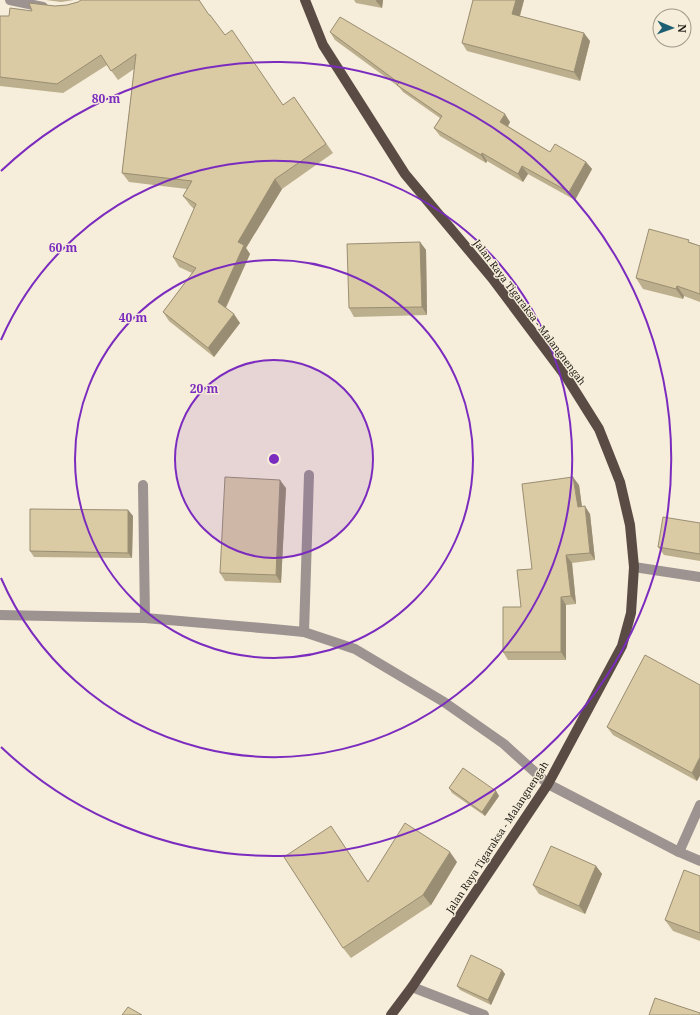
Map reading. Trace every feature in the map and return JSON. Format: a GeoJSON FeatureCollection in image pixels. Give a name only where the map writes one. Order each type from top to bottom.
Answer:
{"type":"FeatureCollection","features":[{"type":"Feature","properties":{"kind":"main road","name":"Jalan Raya Tigaraksa - Malangnengah"},"geometry":{"type":"LineString","coordinates":[[305,0],[323,45],[405,174],[492,278],[567,378],[599,429],[620,482],[630,525],[634,567],[631,613],[622,646],[548,784],[412,987],[391,1015]]}},
{"type":"Feature","properties":{"kind":"street"},"geometry":{"type":"LineString","coordinates":[[10,0],[56,8]]}},
{"type":"Feature","properties":{"kind":"street"},"geometry":{"type":"LineString","coordinates":[[304,632],[309,475]]}},
{"type":"Feature","properties":{"kind":"street"},"geometry":{"type":"LineString","coordinates":[[144,485],[145,618]]}},
{"type":"Feature","properties":{"kind":"street"},"geometry":{"type":"LineString","coordinates":[[634,567],[700,577]]}},
{"type":"Feature","properties":{"kind":"street"},"geometry":{"type":"LineString","coordinates":[[0,615],[145,618],[304,632],[355,649],[444,702],[504,744],[548,784],[679,852],[700,861]]}},
{"type":"Feature","properties":{"kind":"street"},"geometry":{"type":"LineString","coordinates":[[679,852],[700,805]]}},
{"type":"Feature","properties":{"kind":"street"},"geometry":{"type":"LineString","coordinates":[[412,987],[484,1015]]}},
{"type":"Feature","properties":{"kind":"building"},"geometry":{"type":"Polygon","coordinates":[[[81,0],[199,0],[225,35],[232,30],[283,105],[294,97],[326,144],[275,179],[238,242],[244,245],[218,302],[234,314],[208,348],[163,312],[196,268],[173,257],[196,204],[183,196],[192,181],[122,173],[136,54],[111,71],[101,55],[57,84],[0,77],[0,16],[9,16],[10,8],[32,11],[29,3],[55,6],[67,5],[81,0]]]}},
{"type":"Feature","properties":{"kind":"building"},"geometry":{"type":"Polygon","coordinates":[[[473,0],[516,0],[512,14],[584,33],[574,72],[462,43],[473,0]]]}},
{"type":"Feature","properties":{"kind":"building"},"geometry":{"type":"Polygon","coordinates":[[[340,17],[505,114],[500,122],[550,152],[555,144],[586,162],[569,192],[522,166],[518,174],[434,128],[442,116],[397,85],[399,83],[330,32],[340,17]]]}},
{"type":"Feature","properties":{"kind":"building"},"geometry":{"type":"Polygon","coordinates":[[[649,229],[689,240],[688,242],[700,246],[700,294],[677,286],[676,289],[636,278],[649,229]]]}},
{"type":"Feature","properties":{"kind":"building"},"geometry":{"type":"Polygon","coordinates":[[[420,242],[422,307],[349,308],[347,244],[420,242]]]}},
{"type":"Feature","properties":{"kind":"building"},"geometry":{"type":"Polygon","coordinates":[[[225,477],[280,480],[276,575],[220,573],[225,477]]]}},
{"type":"Feature","properties":{"kind":"building"},"geometry":{"type":"Polygon","coordinates":[[[573,477],[578,507],[585,506],[590,553],[566,555],[571,596],[561,597],[561,652],[503,652],[503,607],[521,607],[517,570],[532,569],[522,484],[573,477]]]}},
{"type":"Feature","properties":{"kind":"building"},"geometry":{"type":"Polygon","coordinates":[[[30,509],[128,510],[128,553],[30,551],[30,509]]]}},
{"type":"Feature","properties":{"kind":"building"},"geometry":{"type":"Polygon","coordinates":[[[663,517],[700,523],[700,554],[658,547],[663,517]]]}},
{"type":"Feature","properties":{"kind":"building"},"geometry":{"type":"Polygon","coordinates":[[[645,655],[700,685],[700,757],[692,773],[607,727],[645,655]]]}},
{"type":"Feature","properties":{"kind":"building"},"geometry":{"type":"Polygon","coordinates":[[[463,768],[496,791],[482,812],[449,788],[463,768]]]}},
{"type":"Feature","properties":{"kind":"building"},"geometry":{"type":"Polygon","coordinates":[[[405,823],[450,852],[423,895],[343,948],[284,857],[331,826],[368,882],[405,823]]]}},
{"type":"Feature","properties":{"kind":"building"},"geometry":{"type":"Polygon","coordinates":[[[551,846],[596,866],[579,906],[533,885],[551,846]]]}},
{"type":"Feature","properties":{"kind":"building"},"geometry":{"type":"Polygon","coordinates":[[[684,870],[700,876],[700,933],[665,920],[684,870]]]}},
{"type":"Feature","properties":{"kind":"building"},"geometry":{"type":"Polygon","coordinates":[[[471,955],[502,970],[488,1000],[457,986],[471,955]]]}},
{"type":"Feature","properties":{"kind":"building"},"geometry":{"type":"Polygon","coordinates":[[[655,998],[700,1013],[700,1015],[649,1015],[655,998]]]}},
{"type":"Feature","properties":{"kind":"building"},"geometry":{"type":"Polygon","coordinates":[[[128,1007],[142,1015],[122,1015],[128,1007]]]}}]}
